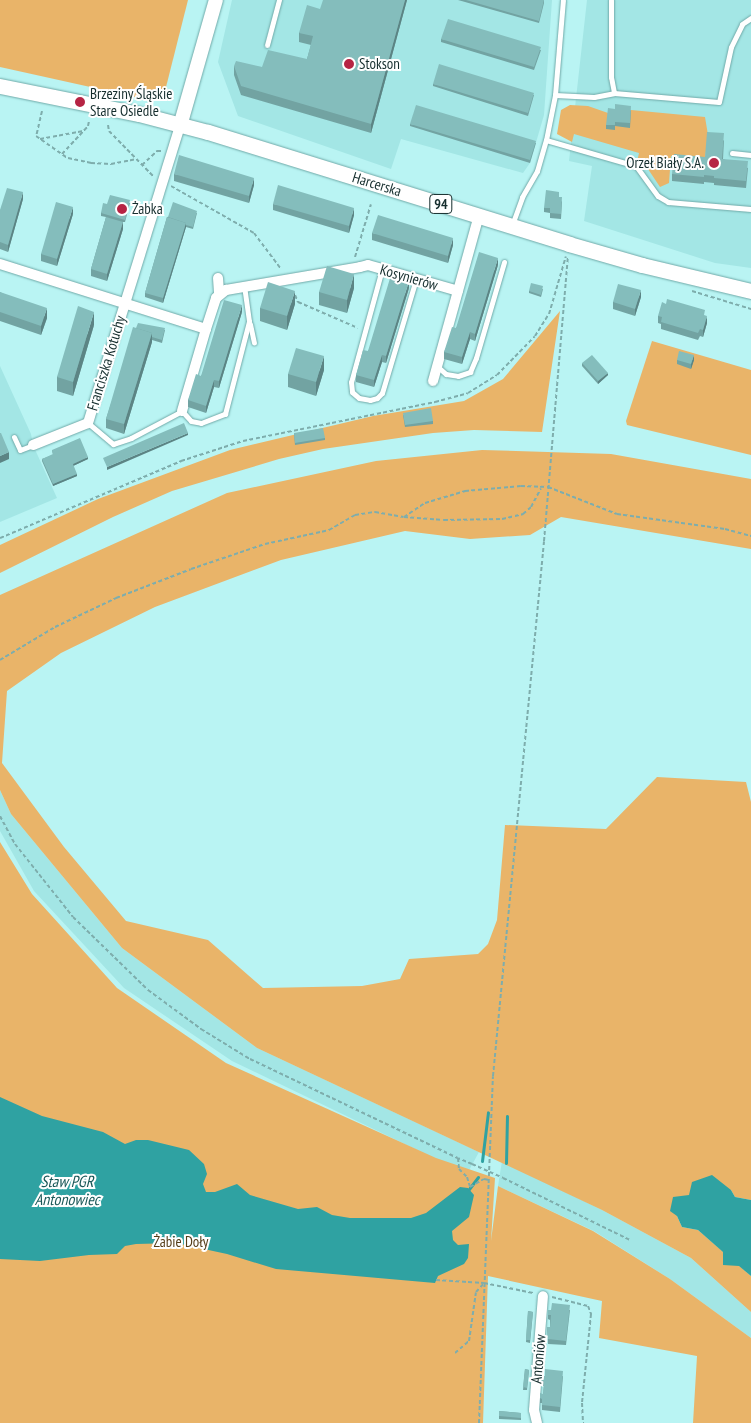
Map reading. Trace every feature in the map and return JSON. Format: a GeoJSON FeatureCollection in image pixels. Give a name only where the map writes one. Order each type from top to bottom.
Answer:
{"type":"FeatureCollection","features":[{"type":"Feature","properties":{"kind":"main road","name":"Harcerska"},"geometry":{"type":"LineString","coordinates":[[0,86],[139,114],[208,132],[569,244],[642,265],[751,291]]}},
{"type":"Feature","properties":{"kind":"street","name":"Franciszka Kotuchy"},"geometry":{"type":"LineString","coordinates":[[33,445],[88,423],[161,181],[180,126],[216,0]]}},
{"type":"Feature","properties":{"kind":"street","name":"Kosynierów"},"geometry":{"type":"LineString","coordinates":[[244,287],[368,266],[382,268],[458,291],[479,215]]}},
{"type":"Feature","properties":{"kind":"street","name":"Franciszka Kotuchy"},"geometry":{"type":"LineString","coordinates":[[0,264],[206,329]]}},
{"type":"Feature","properties":{"kind":"street"},"geometry":{"type":"LineString","coordinates":[[218,278],[220,293]]}},
{"type":"Feature","properties":{"kind":"street"},"geometry":{"type":"LineString","coordinates":[[182,411],[216,298],[220,293],[244,287]]}},
{"type":"Feature","properties":{"kind":"street"},"geometry":{"type":"LineString","coordinates":[[432,381],[458,291]]}},
{"type":"Feature","properties":{"kind":"street","name":"Antoniów"},"geometry":{"type":"LineString","coordinates":[[537,1423],[534,1410],[544,1296]]}},
{"type":"Feature","properties":{"kind":"lane"},"geometry":{"type":"LineString","coordinates":[[267,45],[279,0]]}},
{"type":"Feature","properties":{"kind":"lane"},"geometry":{"type":"LineString","coordinates":[[512,225],[522,197],[536,171],[546,140],[555,95],[563,0]]}},
{"type":"Feature","properties":{"kind":"lane"},"geometry":{"type":"LineString","coordinates":[[612,0],[611,77],[614,93]]}},
{"type":"Feature","properties":{"kind":"lane"},"geometry":{"type":"LineString","coordinates":[[555,95],[594,97],[614,93],[719,102],[731,47],[742,24],[751,18]]}},
{"type":"Feature","properties":{"kind":"lane"},"geometry":{"type":"LineString","coordinates":[[546,140],[636,166],[658,196],[668,202],[751,209]]}},
{"type":"Feature","properties":{"kind":"lane"},"geometry":{"type":"LineString","coordinates":[[732,153],[751,155]]}},
{"type":"Feature","properties":{"kind":"lane"},"geometry":{"type":"LineString","coordinates":[[437,366],[446,374],[458,376],[470,372],[504,262]]}},
{"type":"Feature","properties":{"kind":"lane"},"geometry":{"type":"LineString","coordinates":[[382,268],[351,382],[352,392],[359,398],[370,400],[378,398],[385,387],[416,278]]}},
{"type":"Feature","properties":{"kind":"lane"},"geometry":{"type":"LineString","coordinates":[[244,287],[254,343]]}},
{"type":"Feature","properties":{"kind":"lane"},"geometry":{"type":"LineString","coordinates":[[88,423],[113,444],[131,438],[182,411],[191,421],[201,423],[225,414],[249,321]]}},
{"type":"Feature","properties":{"kind":"lane"},"geometry":{"type":"LineString","coordinates":[[14,437],[20,450],[33,445]]}},
{"type":"Feature","properties":{"kind":"path"},"geometry":{"type":"LineString","coordinates":[[42,111],[36,136],[68,158],[91,163],[111,164],[136,159]]}},
{"type":"Feature","properties":{"kind":"path"},"geometry":{"type":"LineString","coordinates":[[62,154],[90,121]]}},
{"type":"Feature","properties":{"kind":"path"},"geometry":{"type":"LineString","coordinates":[[108,125],[109,131],[142,165],[161,181],[254,233],[289,279],[298,302],[365,331]]}},
{"type":"Feature","properties":{"kind":"path"},"geometry":{"type":"LineString","coordinates":[[40,139],[83,131]]}},
{"type":"Feature","properties":{"kind":"path"},"geometry":{"type":"LineString","coordinates":[[142,165],[157,151],[163,151]]}},
{"type":"Feature","properties":{"kind":"path"},"geometry":{"type":"LineString","coordinates":[[352,268],[371,204]]}},
{"type":"Feature","properties":{"kind":"path"},"geometry":{"type":"LineString","coordinates":[[479,1423],[484,1283],[499,998],[554,423],[569,244]]}},
{"type":"Feature","properties":{"kind":"path"},"geometry":{"type":"LineString","coordinates":[[0,538],[164,468],[243,441],[468,393],[497,375],[535,336],[549,314],[569,244]]}},
{"type":"Feature","properties":{"kind":"path"},"geometry":{"type":"LineString","coordinates":[[404,518],[425,503],[465,491],[521,486],[548,487],[617,514],[724,529],[751,536]]}},
{"type":"Feature","properties":{"kind":"path"},"geometry":{"type":"LineString","coordinates":[[0,660],[55,627],[84,613],[191,569],[265,544],[329,530],[364,512],[404,518],[502,520],[522,514],[531,507],[542,488]]}},
{"type":"Feature","properties":{"kind":"path"},"geometry":{"type":"LineString","coordinates":[[0,816],[15,844],[73,917],[148,990],[201,1029],[250,1059],[630,1240]]}},
{"type":"Feature","properties":{"kind":"path"},"geometry":{"type":"LineString","coordinates":[[458,1158],[459,1169],[467,1177],[470,1187],[484,1179],[489,1180]]}},
{"type":"Feature","properties":{"kind":"path"},"geometry":{"type":"LineString","coordinates":[[436,1280],[484,1283],[588,1306],[591,1314],[582,1403],[582,1423]]}},
{"type":"Feature","properties":{"kind":"path"},"geometry":{"type":"LineString","coordinates":[[455,1353],[469,1341],[476,1292],[484,1283]]}},
{"type":"Feature","properties":{"kind":"shaded area"},"geometry":{"type":"Polygon","coordinates":[[[232,0],[552,0],[544,115],[530,163],[523,173],[401,139],[391,169],[238,116],[218,62],[232,0]]]}},
{"type":"Feature","properties":{"kind":"shaded area"},"geometry":{"type":"Polygon","coordinates":[[[587,0],[751,0],[751,268],[715,263],[584,221],[592,166],[569,161],[587,0]]]}},
{"type":"Feature","properties":{"kind":"shaded area"},"geometry":{"type":"Polygon","coordinates":[[[0,366],[31,434],[33,445],[57,498],[0,522],[0,366]]]}},
{"type":"Feature","properties":{"kind":"shaded area"},"geometry":{"type":"Polygon","coordinates":[[[0,790],[11,814],[122,948],[257,1048],[479,1152],[467,1174],[232,1061],[124,988],[34,891],[0,831],[0,790]]]}},
{"type":"Feature","properties":{"kind":"shaded area"},"geometry":{"type":"Polygon","coordinates":[[[502,1161],[602,1210],[691,1258],[751,1312],[751,1338],[670,1279],[594,1231],[498,1186],[502,1161]]]}},
{"type":"Feature","properties":{"kind":"green space"},"geometry":{"type":"Polygon","coordinates":[[[0,0],[188,0],[164,95],[140,98],[0,67],[0,0]]]}},
{"type":"Feature","properties":{"kind":"green space"},"geometry":{"type":"Polygon","coordinates":[[[570,105],[588,106],[608,113],[615,126],[631,110],[705,117],[708,135],[705,159],[671,156],[669,183],[660,187],[644,163],[637,162],[639,153],[574,134],[572,142],[557,134],[561,110],[570,105]]]}},
{"type":"Feature","properties":{"kind":"green space"},"geometry":{"type":"Polygon","coordinates":[[[560,311],[542,432],[474,430],[433,433],[323,449],[279,459],[172,491],[113,517],[0,573],[0,545],[98,499],[230,450],[373,416],[464,401],[503,379],[560,311]]]}},
{"type":"Feature","properties":{"kind":"green space"},"geometry":{"type":"Polygon","coordinates":[[[652,341],[751,370],[751,455],[627,425],[626,421],[652,341]]]}},
{"type":"Feature","properties":{"kind":"green space"},"geometry":{"type":"Polygon","coordinates":[[[482,450],[611,454],[751,479],[751,549],[561,517],[530,535],[470,539],[405,531],[281,560],[155,607],[61,653],[7,691],[2,763],[64,847],[126,921],[208,940],[263,988],[362,986],[400,979],[409,959],[478,954],[488,944],[497,920],[505,825],[606,829],[657,777],[746,782],[751,802],[751,1200],[735,1197],[731,1190],[689,1195],[677,1216],[682,1227],[698,1230],[751,1276],[751,1312],[691,1258],[602,1210],[257,1048],[122,948],[11,814],[0,790],[0,595],[227,493],[376,461],[482,450]]]}},
{"type":"Feature","properties":{"kind":"green space","name":"Żabie Doły"},"geometry":{"type":"Polygon","coordinates":[[[0,842],[32,894],[117,988],[226,1063],[436,1158],[495,1178],[491,1241],[498,1186],[593,1231],[670,1279],[751,1338],[751,1423],[693,1423],[697,1356],[599,1338],[602,1301],[488,1276],[483,1423],[0,1423],[0,842]]]}},
{"type":"Feature","properties":{"kind":"water","name":"Staw PGR Antonowiec"},"geometry":{"type":"Polygon","coordinates":[[[0,1097],[42,1116],[103,1132],[125,1144],[136,1140],[148,1140],[189,1150],[204,1164],[207,1174],[203,1184],[206,1192],[215,1192],[237,1184],[250,1195],[298,1209],[317,1207],[332,1215],[350,1218],[411,1218],[426,1213],[460,1187],[468,1188],[474,1195],[469,1217],[452,1231],[453,1240],[458,1245],[469,1244],[468,1258],[464,1264],[438,1276],[435,1283],[276,1269],[227,1254],[176,1243],[136,1244],[125,1246],[117,1254],[89,1255],[40,1261],[0,1259],[0,1097]]]}},
{"type":"Feature","properties":{"kind":"water"},"geometry":{"type":"Polygon","coordinates":[[[712,1175],[731,1190],[735,1197],[751,1200],[751,1276],[739,1266],[723,1265],[723,1252],[698,1230],[682,1227],[677,1216],[670,1211],[673,1197],[689,1195],[692,1182],[712,1175]]]}},
{"type":"Feature","properties":{"kind":"building","name":"Stokson"},"geometry":{"type":"Polygon","coordinates":[[[323,0],[405,0],[371,124],[241,86],[234,66],[236,61],[262,67],[268,50],[307,59],[313,36],[299,33],[307,5],[320,9],[323,0]]]}},
{"type":"Feature","properties":{"kind":"building"},"geometry":{"type":"Polygon","coordinates":[[[466,0],[544,0],[539,21],[466,0]]]}},
{"type":"Feature","properties":{"kind":"building"},"geometry":{"type":"Polygon","coordinates":[[[448,19],[541,47],[534,67],[441,39],[448,19]]]}},
{"type":"Feature","properties":{"kind":"building"},"geometry":{"type":"Polygon","coordinates":[[[439,64],[534,93],[528,113],[433,84],[439,64]]]}},
{"type":"Feature","properties":{"kind":"building"},"geometry":{"type":"Polygon","coordinates":[[[615,104],[631,106],[630,123],[615,122],[615,125],[606,125],[608,108],[615,109],[615,104]]]}},
{"type":"Feature","properties":{"kind":"building"},"geometry":{"type":"Polygon","coordinates":[[[416,105],[536,141],[530,160],[410,124],[416,105]]]}},
{"type":"Feature","properties":{"kind":"building","name":"Orzeł Biały S.A."},"geometry":{"type":"Polygon","coordinates":[[[707,132],[724,133],[722,159],[748,161],[746,181],[714,178],[714,176],[704,175],[704,177],[672,174],[674,154],[705,157],[707,132]]]}},
{"type":"Feature","properties":{"kind":"building"},"geometry":{"type":"Polygon","coordinates":[[[179,155],[254,178],[249,196],[174,174],[179,155]]]}},
{"type":"Feature","properties":{"kind":"building"},"geometry":{"type":"Polygon","coordinates":[[[278,185],[354,208],[349,226],[273,204],[278,185]]]}},
{"type":"Feature","properties":{"kind":"building"},"geometry":{"type":"Polygon","coordinates":[[[7,188],[23,192],[8,245],[0,242],[0,210],[7,188]]]}},
{"type":"Feature","properties":{"kind":"building"},"geometry":{"type":"Polygon","coordinates":[[[546,190],[559,192],[559,197],[562,197],[561,214],[550,213],[550,208],[544,208],[546,190]]]}},
{"type":"Feature","properties":{"kind":"building"},"geometry":{"type":"Polygon","coordinates":[[[110,195],[130,200],[125,220],[101,213],[103,203],[107,204],[110,195]]]}},
{"type":"Feature","properties":{"kind":"building"},"geometry":{"type":"Polygon","coordinates":[[[56,202],[73,207],[57,259],[41,254],[56,202]]]}},
{"type":"Feature","properties":{"kind":"building"},"geometry":{"type":"Polygon","coordinates":[[[173,202],[197,211],[193,227],[168,217],[173,202]]]}},
{"type":"Feature","properties":{"kind":"building"},"geometry":{"type":"Polygon","coordinates":[[[378,215],[453,238],[448,256],[372,233],[378,215]]]}},
{"type":"Feature","properties":{"kind":"building"},"geometry":{"type":"Polygon","coordinates":[[[106,217],[123,222],[107,274],[91,269],[106,217]]]}},
{"type":"Feature","properties":{"kind":"building"},"geometry":{"type":"Polygon","coordinates":[[[167,217],[186,223],[163,298],[145,293],[167,217]]]}},
{"type":"Feature","properties":{"kind":"building"},"geometry":{"type":"Polygon","coordinates":[[[479,252],[498,258],[475,334],[470,332],[462,357],[444,352],[452,327],[456,328],[479,252]]]}},
{"type":"Feature","properties":{"kind":"building"},"geometry":{"type":"Polygon","coordinates":[[[327,266],[354,274],[347,300],[319,292],[327,266]]]}},
{"type":"Feature","properties":{"kind":"building"},"geometry":{"type":"Polygon","coordinates":[[[391,275],[409,281],[386,356],[382,355],[374,380],[356,375],[363,350],[368,351],[391,275]]]}},
{"type":"Feature","properties":{"kind":"building"},"geometry":{"type":"Polygon","coordinates":[[[268,282],[295,291],[287,316],[260,308],[268,282]]]}},
{"type":"Feature","properties":{"kind":"building"},"geometry":{"type":"Polygon","coordinates":[[[531,283],[543,286],[541,295],[529,291],[531,283]]]}},
{"type":"Feature","properties":{"kind":"building"},"geometry":{"type":"Polygon","coordinates":[[[618,284],[641,290],[635,309],[613,302],[618,284]]]}},
{"type":"Feature","properties":{"kind":"building"},"geometry":{"type":"Polygon","coordinates":[[[0,292],[47,308],[41,326],[0,312],[0,292]]]}},
{"type":"Feature","properties":{"kind":"building"},"geometry":{"type":"Polygon","coordinates":[[[667,299],[705,310],[704,315],[707,316],[703,330],[700,329],[698,333],[661,322],[662,317],[658,316],[662,302],[666,304],[667,299]]]}},
{"type":"Feature","properties":{"kind":"building"},"geometry":{"type":"Polygon","coordinates":[[[224,300],[242,305],[219,381],[214,380],[206,406],[188,400],[196,374],[201,376],[224,300]]]}},
{"type":"Feature","properties":{"kind":"building"},"geometry":{"type":"Polygon","coordinates":[[[78,306],[94,312],[73,382],[57,377],[78,306]]]}},
{"type":"Feature","properties":{"kind":"building"},"geometry":{"type":"Polygon","coordinates":[[[138,323],[165,328],[162,340],[152,337],[152,333],[136,328],[138,323]]]}},
{"type":"Feature","properties":{"kind":"building"},"geometry":{"type":"Polygon","coordinates":[[[133,327],[152,333],[124,424],[106,419],[133,327]]]}},
{"type":"Feature","properties":{"kind":"building"},"geometry":{"type":"Polygon","coordinates":[[[296,348],[324,356],[316,382],[288,374],[296,348]]]}},
{"type":"Feature","properties":{"kind":"building"},"geometry":{"type":"Polygon","coordinates":[[[679,351],[694,355],[691,364],[677,360],[679,351]]]}},
{"type":"Feature","properties":{"kind":"building"},"geometry":{"type":"Polygon","coordinates":[[[592,355],[608,373],[598,381],[582,363],[592,355]]]}},
{"type":"Feature","properties":{"kind":"building"},"geometry":{"type":"Polygon","coordinates":[[[431,408],[433,421],[405,425],[403,413],[431,408]]]}},
{"type":"Feature","properties":{"kind":"building"},"geometry":{"type":"Polygon","coordinates":[[[184,423],[188,433],[107,467],[103,458],[184,423]]]}},
{"type":"Feature","properties":{"kind":"building"},"geometry":{"type":"Polygon","coordinates":[[[323,428],[325,438],[295,443],[294,433],[323,428]]]}},
{"type":"Feature","properties":{"kind":"building"},"geometry":{"type":"Polygon","coordinates":[[[0,433],[9,452],[0,456],[0,433]]]}},
{"type":"Feature","properties":{"kind":"building"},"geometry":{"type":"Polygon","coordinates":[[[80,438],[88,457],[73,464],[77,474],[53,484],[42,459],[53,454],[52,450],[80,438]]]}},
{"type":"Feature","properties":{"kind":"building"},"geometry":{"type":"Polygon","coordinates":[[[552,1303],[570,1305],[566,1341],[548,1339],[547,1327],[550,1327],[551,1315],[548,1315],[548,1310],[551,1310],[552,1303]]]}},
{"type":"Feature","properties":{"kind":"building"},"geometry":{"type":"Polygon","coordinates":[[[528,1311],[533,1312],[530,1340],[526,1340],[528,1311]]]}},
{"type":"Feature","properties":{"kind":"building"},"geometry":{"type":"Polygon","coordinates":[[[525,1369],[529,1370],[527,1388],[523,1387],[525,1369]]]}},
{"type":"Feature","properties":{"kind":"building"},"geometry":{"type":"Polygon","coordinates":[[[545,1369],[563,1371],[560,1407],[542,1405],[540,1393],[543,1394],[544,1381],[541,1381],[542,1376],[545,1376],[545,1369]]]}},
{"type":"Feature","properties":{"kind":"building"},"geometry":{"type":"Polygon","coordinates":[[[499,1411],[521,1413],[521,1418],[499,1416],[499,1411]]]}},
{"type":"Feature","properties":{"kind":"waterway"},"geometry":{"type":"LineString","coordinates":[[482,1161],[488,1112]]}},
{"type":"Feature","properties":{"kind":"waterway"},"geometry":{"type":"LineString","coordinates":[[506,1163],[507,1116]]}},
{"type":"Feature","properties":{"kind":"waterway"},"geometry":{"type":"LineString","coordinates":[[469,1189],[478,1177]]}},
{"type":"Feature","properties":{"kind":"place","name":"Stokson"},"geometry":{"type":"Point","coordinates":[349,64]}},
{"type":"Feature","properties":{"kind":"place","name":"Brzeziny Śląskie Stare Osiedle"},"geometry":{"type":"Point","coordinates":[80,102]}},
{"type":"Feature","properties":{"kind":"place","name":"Orzeł Biały S.A."},"geometry":{"type":"Point","coordinates":[714,163]}},
{"type":"Feature","properties":{"kind":"place","name":"Żabka"},"geometry":{"type":"Point","coordinates":[122,209]}}]}
